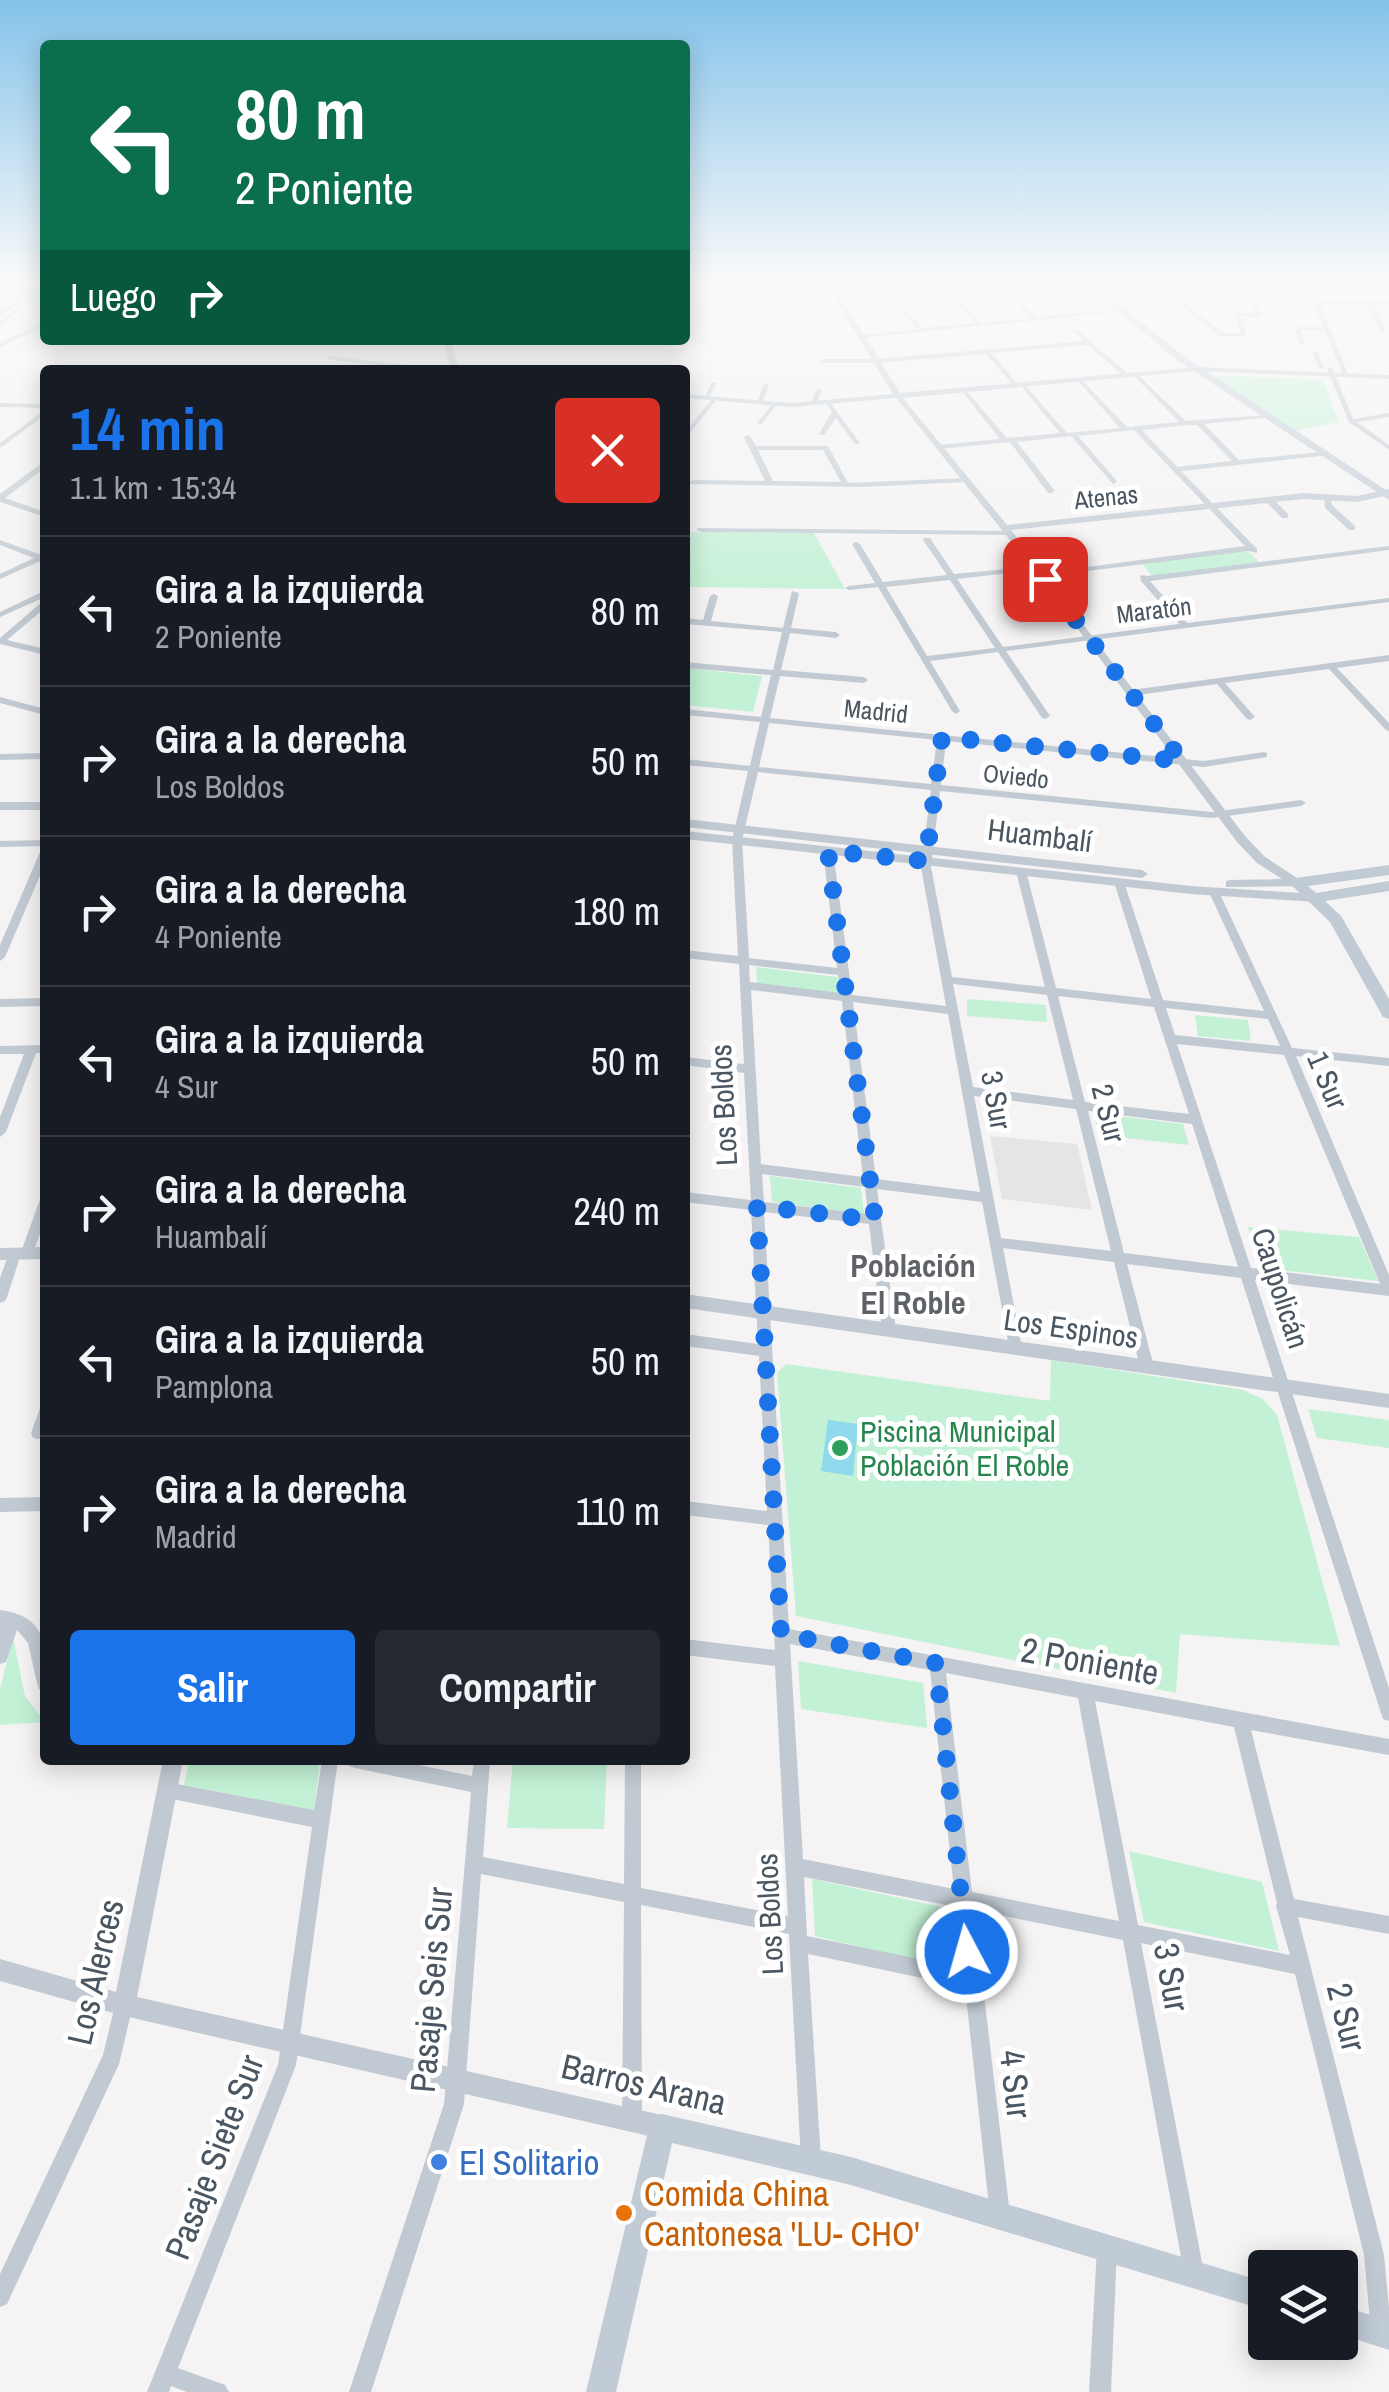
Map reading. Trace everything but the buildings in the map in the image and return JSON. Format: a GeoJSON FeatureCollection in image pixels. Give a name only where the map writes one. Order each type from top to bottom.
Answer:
{"type":"FeatureCollection","features":[{"type":"Feature","properties":{"kind":"main road"},"geometry":{"type":"LineString","coordinates":[[1229,392],[1387,494]]}},
{"type":"Feature","properties":{"kind":"main road","name":"Huambalí"},"geometry":{"type":"LineString","coordinates":[[1296,883],[1389,870]]}},
{"type":"Feature","properties":{"kind":"main road"},"geometry":{"type":"LineString","coordinates":[[1296,883],[1317,898],[1340,925],[1389,1014]]}},
{"type":"Feature","properties":{"kind":"main road","name":"Huambalí"},"geometry":{"type":"LineString","coordinates":[[1317,898],[1389,886]]}},
{"type":"Feature","properties":{"kind":"main road"},"geometry":{"type":"LineString","coordinates":[[601,2392],[662,2127]]}},
{"type":"Feature","properties":{"kind":"main road","name":"Barros Arana"},"geometry":{"type":"LineString","coordinates":[[662,2127],[811,2160],[1248,2291]]}},
{"type":"Feature","properties":{"kind":"main road"},"geometry":{"type":"LineString","coordinates":[[1358,2326],[1385,2334]]}},
{"type":"Feature","properties":{"kind":"street"},"geometry":{"type":"LineString","coordinates":[[690,429],[712,392]]}},
{"type":"Feature","properties":{"kind":"street"},"geometry":{"type":"LineString","coordinates":[[759,403],[763,392]]}},
{"type":"Feature","properties":{"kind":"street"},"geometry":{"type":"LineString","coordinates":[[813,403],[818,392]]}},
{"type":"Feature","properties":{"kind":"street"},"geometry":{"type":"LineString","coordinates":[[895,392],[1008,531],[1249,848],[1256,862],[1254,872],[1246,879],[1219,888]]}},
{"type":"Feature","properties":{"kind":"street"},"geometry":{"type":"LineString","coordinates":[[690,397],[774,404],[946,392]]}},
{"type":"Feature","properties":{"kind":"street"},"geometry":{"type":"LineString","coordinates":[[965,392],[1051,491]]}},
{"type":"Feature","properties":{"kind":"street"},"geometry":{"type":"LineString","coordinates":[[1026,392],[1113,482]]}},
{"type":"Feature","properties":{"kind":"street"},"geometry":{"type":"LineString","coordinates":[[1090,392],[1124,429]]}},
{"type":"Feature","properties":{"kind":"street"},"geometry":{"type":"LineString","coordinates":[[1148,392],[1184,424]]}},
{"type":"Feature","properties":{"kind":"street"},"geometry":{"type":"LineString","coordinates":[[1337,392],[1351,421],[1388,447]]}},
{"type":"Feature","properties":{"kind":"street"},"geometry":{"type":"LineString","coordinates":[[828,402],[857,443]]}},
{"type":"Feature","properties":{"kind":"street"},"geometry":{"type":"LineString","coordinates":[[760,423],[774,404]]}},
{"type":"Feature","properties":{"kind":"street"},"geometry":{"type":"LineString","coordinates":[[0,405],[40,409]]}},
{"type":"Feature","properties":{"kind":"street"},"geometry":{"type":"LineString","coordinates":[[822,434],[835,413]]}},
{"type":"Feature","properties":{"kind":"street"},"geometry":{"type":"LineString","coordinates":[[0,446],[40,414]]}},
{"type":"Feature","properties":{"kind":"street"},"geometry":{"type":"LineString","coordinates":[[939,447],[1264,416]]}},
{"type":"Feature","properties":{"kind":"street"},"geometry":{"type":"LineString","coordinates":[[1351,421],[1389,416]]}},
{"type":"Feature","properties":{"kind":"street"},"geometry":{"type":"LineString","coordinates":[[1198,422],[1238,463]]}},
{"type":"Feature","properties":{"kind":"street"},"geometry":{"type":"LineString","coordinates":[[1136,428],[1266,564]]}},
{"type":"Feature","properties":{"kind":"street"},"geometry":{"type":"LineString","coordinates":[[0,430],[23,429]]}},
{"type":"Feature","properties":{"kind":"street"},"geometry":{"type":"LineString","coordinates":[[748,437],[770,484]]}},
{"type":"Feature","properties":{"kind":"street"},"geometry":{"type":"LineString","coordinates":[[754,448],[825,448],[846,485]]}},
{"type":"Feature","properties":{"kind":"street"},"geometry":{"type":"LineString","coordinates":[[1175,469],[1321,454]]}},
{"type":"Feature","properties":{"kind":"street"},"geometry":{"type":"LineString","coordinates":[[0,498],[40,469]]}},
{"type":"Feature","properties":{"kind":"street"},"geometry":{"type":"LineString","coordinates":[[693,482],[846,485],[966,480]]}},
{"type":"Feature","properties":{"kind":"street","name":"Atenas"},"geometry":{"type":"LineString","coordinates":[[1008,531],[1269,500],[1357,499],[1387,494]]}},
{"type":"Feature","properties":{"kind":"street"},"geometry":{"type":"LineString","coordinates":[[1327,497],[1328,506],[1352,528]]}},
{"type":"Feature","properties":{"kind":"street"},"geometry":{"type":"LineString","coordinates":[[0,498],[40,512]]}},
{"type":"Feature","properties":{"kind":"street"},"geometry":{"type":"LineString","coordinates":[[1269,500],[1286,516]]}},
{"type":"Feature","properties":{"kind":"street"},"geometry":{"type":"LineString","coordinates":[[701,530],[1008,531]]}},
{"type":"Feature","properties":{"kind":"street"},"geometry":{"type":"LineString","coordinates":[[928,540],[1045,716]]}},
{"type":"Feature","properties":{"kind":"street"},"geometry":{"type":"LineString","coordinates":[[856,544],[956,711]]}},
{"type":"Feature","properties":{"kind":"street"},"geometry":{"type":"LineString","coordinates":[[3,545],[40,555]]}},
{"type":"Feature","properties":{"kind":"street"},"geometry":{"type":"LineString","coordinates":[[849,588],[1132,564],[1251,548]]}},
{"type":"Feature","properties":{"kind":"street"},"geometry":{"type":"LineString","coordinates":[[1144,578],[1389,548]]}},
{"type":"Feature","properties":{"kind":"street"},"geometry":{"type":"LineString","coordinates":[[0,577],[40,557]]}},
{"type":"Feature","properties":{"kind":"street"},"geometry":{"type":"LineString","coordinates":[[1132,564],[1185,626]]}},
{"type":"Feature","properties":{"kind":"street","name":"Los Boldos"},"geometry":{"type":"LineString","coordinates":[[795,592],[737,834],[811,2160]]}},
{"type":"Feature","properties":{"kind":"street"},"geometry":{"type":"LineString","coordinates":[[0,615],[40,596]]}},
{"type":"Feature","properties":{"kind":"street"},"geometry":{"type":"LineString","coordinates":[[706,623],[714,596]]}},
{"type":"Feature","properties":{"kind":"street","name":"Maratón"},"geometry":{"type":"LineString","coordinates":[[925,659],[1389,600]]}},
{"type":"Feature","properties":{"kind":"street"},"geometry":{"type":"LineString","coordinates":[[0,641],[40,608]]}},
{"type":"Feature","properties":{"kind":"street"},"geometry":{"type":"LineString","coordinates":[[690,621],[836,635]]}},
{"type":"Feature","properties":{"kind":"street"},"geometry":{"type":"LineString","coordinates":[[0,641],[40,651]]}},
{"type":"Feature","properties":{"kind":"street"},"geometry":{"type":"LineString","coordinates":[[1131,693],[1389,658]]}},
{"type":"Feature","properties":{"kind":"street"},"geometry":{"type":"LineString","coordinates":[[690,664],[864,680]]}},
{"type":"Feature","properties":{"kind":"street"},"geometry":{"type":"LineString","coordinates":[[1331,666],[1389,728]]}},
{"type":"Feature","properties":{"kind":"street"},"geometry":{"type":"LineString","coordinates":[[1219,681],[1250,717]]}},
{"type":"Feature","properties":{"kind":"street"},"geometry":{"type":"LineString","coordinates":[[0,700],[40,711]]}},
{"type":"Feature","properties":{"kind":"street","name":"Madrid"},"geometry":{"type":"LineString","coordinates":[[690,713],[1204,764],[1264,756]]}},
{"type":"Feature","properties":{"kind":"street","name":"3 Sur"},"geometry":{"type":"LineString","coordinates":[[942,737],[927,855],[1015,1348]]}},
{"type":"Feature","properties":{"kind":"street"},"geometry":{"type":"LineString","coordinates":[[0,757],[40,756]]}},
{"type":"Feature","properties":{"kind":"street","name":"Oviedo"},"geometry":{"type":"LineString","coordinates":[[690,762],[1224,815],[1302,804]]}},
{"type":"Feature","properties":{"kind":"street"},"geometry":{"type":"LineString","coordinates":[[0,797],[40,796]]}},
{"type":"Feature","properties":{"kind":"street"},"geometry":{"type":"LineString","coordinates":[[0,806],[40,806]]}},
{"type":"Feature","properties":{"kind":"street","name":"Huambalí"},"geometry":{"type":"LineString","coordinates":[[690,824],[828,851],[927,855],[1022,872],[1119,882],[1219,888],[1296,883]]}},
{"type":"Feature","properties":{"kind":"street","name":"Huambalí"},"geometry":{"type":"LineString","coordinates":[[690,835],[737,834],[1317,898]]}},
{"type":"Feature","properties":{"kind":"street"},"geometry":{"type":"LineString","coordinates":[[0,844],[40,844]]}},
{"type":"Feature","properties":{"kind":"street"},"geometry":{"type":"LineString","coordinates":[[1249,848],[1296,883]]}},
{"type":"Feature","properties":{"kind":"street"},"geometry":{"type":"LineString","coordinates":[[828,851],[889,1330]]}},
{"type":"Feature","properties":{"kind":"street"},"geometry":{"type":"LineString","coordinates":[[0,957],[40,864]]}},
{"type":"Feature","properties":{"kind":"street","name":"2 Sur"},"geometry":{"type":"LineString","coordinates":[[1022,872],[1147,1366]]}},
{"type":"Feature","properties":{"kind":"street","name":"Caupolicán"},"geometry":{"type":"LineString","coordinates":[[1119,882],[1382,1671],[1389,1712]]}},
{"type":"Feature","properties":{"kind":"street","name":"1 Sur"},"geometry":{"type":"LineString","coordinates":[[1219,888],[1389,1291]]}},
{"type":"Feature","properties":{"kind":"street"},"geometry":{"type":"LineString","coordinates":[[690,955],[844,972]]}},
{"type":"Feature","properties":{"kind":"street"},"geometry":{"type":"LineString","coordinates":[[947,980],[1273,1016]]}},
{"type":"Feature","properties":{"kind":"street"},"geometry":{"type":"LineString","coordinates":[[744,985],[953,1011]]}},
{"type":"Feature","properties":{"kind":"street"},"geometry":{"type":"LineString","coordinates":[[0,1003],[40,1002]]}},
{"type":"Feature","properties":{"kind":"street"},"geometry":{"type":"LineString","coordinates":[[1170,1039],[1389,1062]]}},
{"type":"Feature","properties":{"kind":"street"},"geometry":{"type":"LineString","coordinates":[[0,1050],[39,1049],[0,1132]]}},
{"type":"Feature","properties":{"kind":"street"},"geometry":{"type":"LineString","coordinates":[[690,1062],[749,1069]]}},
{"type":"Feature","properties":{"kind":"street"},"geometry":{"type":"LineString","coordinates":[[967,1091],[1197,1120]]}},
{"type":"Feature","properties":{"kind":"street"},"geometry":{"type":"LineString","coordinates":[[754,1168],[986,1198]]}},
{"type":"Feature","properties":{"kind":"street"},"geometry":{"type":"LineString","coordinates":[[690,1198],[875,1220]]}},
{"type":"Feature","properties":{"kind":"street"},"geometry":{"type":"LineString","coordinates":[[0,1296],[40,1213]]}},
{"type":"Feature","properties":{"kind":"street"},"geometry":{"type":"LineString","coordinates":[[994,1242],[1389,1291]]}},
{"type":"Feature","properties":{"kind":"street"},"geometry":{"type":"LineString","coordinates":[[1372,1249],[1389,1251]]}},
{"type":"Feature","properties":{"kind":"street","name":"Los Espinos"},"geometry":{"type":"LineString","coordinates":[[690,1302],[1389,1401]]}},
{"type":"Feature","properties":{"kind":"street"},"geometry":{"type":"LineString","coordinates":[[690,1341],[766,1351]]}},
{"type":"Feature","properties":{"kind":"street"},"geometry":{"type":"LineString","coordinates":[[38,1433],[40,1427]]}},
{"type":"Feature","properties":{"kind":"street"},"geometry":{"type":"LineString","coordinates":[[0,1505],[40,1504]]}},
{"type":"Feature","properties":{"kind":"street"},"geometry":{"type":"LineString","coordinates":[[690,1509],[774,1519]]}},
{"type":"Feature","properties":{"kind":"street"},"geometry":{"type":"LineString","coordinates":[[0,1656],[6,1618],[31,1628],[40,1648]]}},
{"type":"Feature","properties":{"kind":"street","name":"2 Poniente"},"geometry":{"type":"LineString","coordinates":[[781,1634],[1389,1747]]}},
{"type":"Feature","properties":{"kind":"street"},"geometry":{"type":"LineString","coordinates":[[690,1648],[782,1659]]}},
{"type":"Feature","properties":{"kind":"street","name":"4 Sur"},"geometry":{"type":"LineString","coordinates":[[936,1663],[1000,2215]]}},
{"type":"Feature","properties":{"kind":"street","name":"3 Sur"},"geometry":{"type":"LineString","coordinates":[[1085,1691],[1194,2274]]}},
{"type":"Feature","properties":{"kind":"street","name":"2 Sur"},"geometry":{"type":"LineString","coordinates":[[1240,1720],[1374,2255],[1385,2334]]}},
{"type":"Feature","properties":{"kind":"street","name":"Los Alerces"},"geometry":{"type":"LineString","coordinates":[[0,2297],[112,2058],[172,1765]]}},
{"type":"Feature","properties":{"kind":"street","name":"Pasaje Siete Sur"},"geometry":{"type":"LineString","coordinates":[[162,2383],[281,2084],[291,2043],[329,1765]]}},
{"type":"Feature","properties":{"kind":"street"},"geometry":{"type":"LineString","coordinates":[[379,1765],[480,1786]]}},
{"type":"Feature","properties":{"kind":"street","name":"Pasaje Seis Sur"},"geometry":{"type":"LineString","coordinates":[[360,2392],[459,2081],[482,1765]]}},
{"type":"Feature","properties":{"kind":"street"},"geometry":{"type":"LineString","coordinates":[[632,2120],[634,1765]]}},
{"type":"Feature","properties":{"kind":"street"},"geometry":{"type":"LineString","coordinates":[[167,1790],[321,1820]]}},
{"type":"Feature","properties":{"kind":"street"},"geometry":{"type":"LineString","coordinates":[[475,1864],[632,1895],[970,1979]]}},
{"type":"Feature","properties":{"kind":"street"},"geometry":{"type":"LineString","coordinates":[[794,1866],[1300,1966]]}},
{"type":"Feature","properties":{"kind":"street"},"geometry":{"type":"LineString","coordinates":[[1286,1906],[1389,1925]]}},
{"type":"Feature","properties":{"kind":"street","name":"Barros Arana"},"geometry":{"type":"LineString","coordinates":[[0,1970],[124,2005],[662,2127]]}},
{"type":"Feature","properties":{"kind":"street"},"geometry":{"type":"LineString","coordinates":[[1100,2392],[1107,2248]]}},
{"type":"Feature","properties":{"kind":"street"},"geometry":{"type":"LineString","coordinates":[[162,2383],[218,2392]]}},
{"type":"Feature","properties":{"kind":"shaded area"},"geometry":{"type":"Polygon","coordinates":[[[990,1136],[1077,1144],[1092,1210],[1002,1199],[990,1136]]]}},
{"type":"Feature","properties":{"kind":"green space"},"geometry":{"type":"Polygon","coordinates":[[[1234,392],[1327,392],[1339,422],[1292,431],[1234,392]]]}},
{"type":"Feature","properties":{"kind":"green space"},"geometry":{"type":"Polygon","coordinates":[[[690,532],[814,533],[845,589],[690,587],[690,532]]]}},
{"type":"Feature","properties":{"kind":"green space"},"geometry":{"type":"Polygon","coordinates":[[[1248,551],[1260,563],[1152,576],[1142,563],[1248,551]]]}},
{"type":"Feature","properties":{"kind":"green space"},"geometry":{"type":"Polygon","coordinates":[[[690,669],[762,676],[753,712],[690,706],[690,669]]]}},
{"type":"Feature","properties":{"kind":"green space"},"geometry":{"type":"Polygon","coordinates":[[[756,967],[837,977],[840,995],[757,984],[756,967]]]}},
{"type":"Feature","properties":{"kind":"green space"},"geometry":{"type":"Polygon","coordinates":[[[967,999],[1046,1005],[1047,1022],[967,1016],[967,999]]]}},
{"type":"Feature","properties":{"kind":"green space"},"geometry":{"type":"Polygon","coordinates":[[[1195,1015],[1248,1020],[1251,1041],[1198,1036],[1195,1015]]]}},
{"type":"Feature","properties":{"kind":"green space"},"geometry":{"type":"Polygon","coordinates":[[[1093,1113],[1183,1124],[1189,1145],[1099,1135],[1093,1113]]]}},
{"type":"Feature","properties":{"kind":"green space"},"geometry":{"type":"Polygon","coordinates":[[[770,1176],[861,1188],[864,1214],[772,1202],[770,1176]]]}},
{"type":"Feature","properties":{"kind":"green space"},"geometry":{"type":"Polygon","coordinates":[[[1248,1227],[1359,1237],[1378,1281],[1261,1268],[1248,1227]]]}},
{"type":"Feature","properties":{"kind":"green space"},"geometry":{"type":"Polygon","coordinates":[[[1051,1360],[1243,1390],[1263,1399],[1277,1415],[1340,1646],[1180,1634],[1176,1693],[796,1616],[777,1373],[786,1364],[1050,1401],[1051,1360]]]}},
{"type":"Feature","properties":{"kind":"green space"},"geometry":{"type":"Polygon","coordinates":[[[1308,1409],[1389,1420],[1389,1448],[1317,1438],[1308,1409]]]}},
{"type":"Feature","properties":{"kind":"green space"},"geometry":{"type":"Polygon","coordinates":[[[13,1638],[25,1696],[40,1716],[40,1722],[0,1725],[0,1689],[13,1638]]]}},
{"type":"Feature","properties":{"kind":"green space"},"geometry":{"type":"Polygon","coordinates":[[[798,1661],[923,1683],[927,1728],[801,1709],[798,1661]]]}},
{"type":"Feature","properties":{"kind":"green space"},"geometry":{"type":"Polygon","coordinates":[[[188,1765],[319,1765],[314,1810],[184,1785],[188,1765]]]}},
{"type":"Feature","properties":{"kind":"green space"},"geometry":{"type":"Polygon","coordinates":[[[513,1765],[607,1765],[604,1829],[507,1828],[513,1765]]]}},
{"type":"Feature","properties":{"kind":"green space"},"geometry":{"type":"Polygon","coordinates":[[[1129,1851],[1262,1882],[1279,1951],[1144,1922],[1129,1851]]]}},
{"type":"Feature","properties":{"kind":"green space"},"geometry":{"type":"Polygon","coordinates":[[[812,1879],[951,1909],[958,1970],[815,1936],[812,1879]]]}},
{"type":"Feature","properties":{"kind":"water","name":"Piscina Municipal Población El Roble"},"geometry":{"type":"Polygon","coordinates":[[[828,1420],[858,1424],[853,1476],[821,1471],[828,1420]]]}},
{"type":"Feature","properties":{"kind":"place","name":"Piscina Municipal Población El Roble"},"geometry":{"type":"Point","coordinates":[840,1448]}},
{"type":"Feature","properties":{"kind":"place","name":"El Solitario"},"geometry":{"type":"Point","coordinates":[439,2162]}},
{"type":"Feature","properties":{"kind":"place","name":"Comida China Cantonesa 'LU- CHO'"},"geometry":{"type":"Point","coordinates":[624,2213]}},
{"type":"Feature","properties":{"kind":"district","name":"Población El Roble"},"geometry":{"type":"Point","coordinates":[913,1284]}},
{"type":"Feature","properties":{"kind":"route"},"geometry":{"type":"LineString","coordinates":[[967,1952],[936,1663],[781,1634],[757,1206],[875,1220],[828,851],[926,861],[942,737],[1182,761],[1045,579]]}}]}
